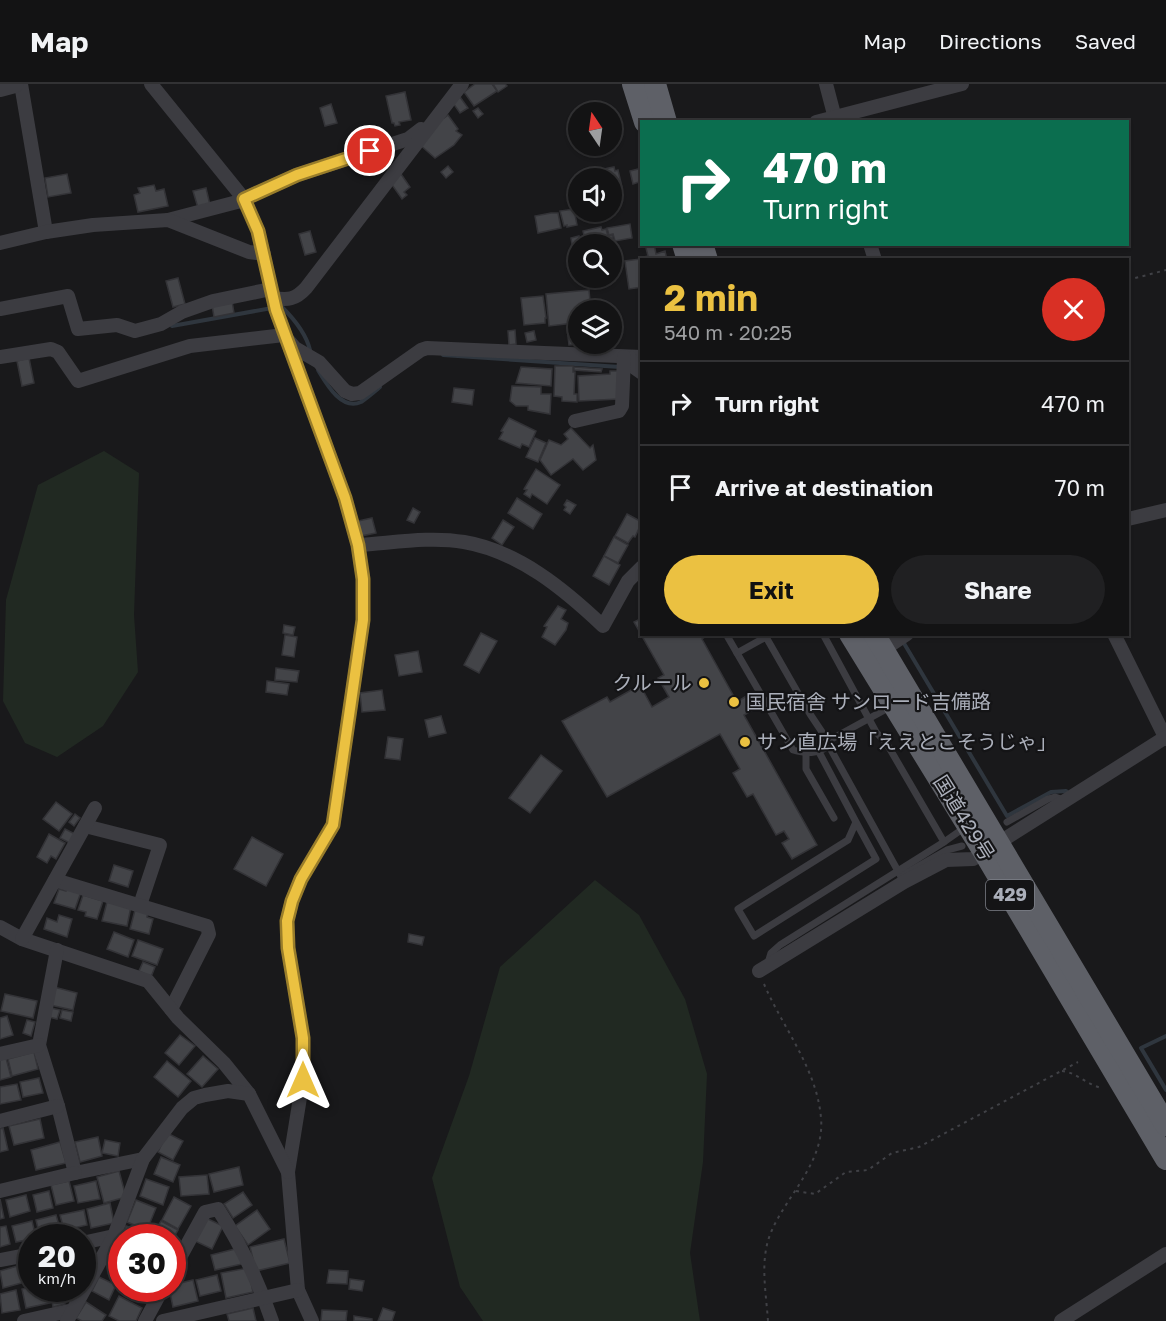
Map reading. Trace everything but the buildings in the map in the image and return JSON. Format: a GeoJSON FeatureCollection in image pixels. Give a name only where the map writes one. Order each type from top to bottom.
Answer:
{"type":"FeatureCollection","features":[{"type":"Feature","properties":{"kind":"highway"},"geometry":{"type":"LineString","coordinates":[[633,84],[644,120]]}},
{"type":"Feature","properties":{"kind":"highway"},"geometry":{"type":"LineString","coordinates":[[656,84],[665,120]]}},
{"type":"Feature","properties":{"kind":"highway","name":"国道429号"},"geometry":{"type":"LineString","coordinates":[[852,636],[902,700],[996,839],[1166,1125]]}},
{"type":"Feature","properties":{"kind":"highway","name":"国道429号"},"geometry":{"type":"LineString","coordinates":[[893,639],[902,700],[965,836],[996,839]]}},
{"type":"Feature","properties":{"kind":"highway","name":"国道429号"},"geometry":{"type":"LineString","coordinates":[[996,839],[1166,1159]]}},
{"type":"Feature","properties":{"kind":"street"},"geometry":{"type":"LineString","coordinates":[[0,88],[15,84]]}},
{"type":"Feature","properties":{"kind":"street"},"geometry":{"type":"LineString","coordinates":[[21,84],[46,232]]}},
{"type":"Feature","properties":{"kind":"street"},"geometry":{"type":"LineString","coordinates":[[151,84],[244,199],[258,231],[273,300],[284,334],[338,476],[358,545],[363,579],[363,620],[333,825],[301,879],[287,921],[288,948],[303,1038],[303,1080],[288,1172],[298,1290],[312,1321]]}},
{"type":"Feature","properties":{"kind":"street"},"geometry":{"type":"LineString","coordinates":[[0,309],[68,296],[78,329],[117,325],[135,332],[161,324],[182,312],[213,301],[287,300],[297,297],[462,84]]}},
{"type":"Feature","properties":{"kind":"street"},"geometry":{"type":"LineString","coordinates":[[826,84],[835,119],[962,84]]}},
{"type":"Feature","properties":{"kind":"street"},"geometry":{"type":"LineString","coordinates":[[0,243],[46,232],[93,225],[168,220],[244,199],[297,175],[408,139],[439,113]]}},
{"type":"Feature","properties":{"kind":"street"},"geometry":{"type":"LineString","coordinates":[[168,220],[249,252],[264,254]]}},
{"type":"Feature","properties":{"kind":"street"},"geometry":{"type":"LineString","coordinates":[[0,357],[51,349],[58,352],[78,381],[190,346],[284,334]]}},
{"type":"Feature","properties":{"kind":"street"},"geometry":{"type":"LineString","coordinates":[[284,334],[295,348],[319,362],[345,391],[352,394],[360,393],[427,348],[632,357]]}},
{"type":"Feature","properties":{"kind":"street"},"geometry":{"type":"LineString","coordinates":[[632,357],[635,368],[640,372]]}},
{"type":"Feature","properties":{"kind":"street"},"geometry":{"type":"LineString","coordinates":[[575,421],[619,411],[632,357]]}},
{"type":"Feature","properties":{"kind":"street"},"geometry":{"type":"LineString","coordinates":[[1129,519],[1166,510]]}},
{"type":"Feature","properties":{"kind":"street"},"geometry":{"type":"LineString","coordinates":[[358,545],[428,540],[462,542],[488,548],[553,583],[571,596],[603,626],[628,581],[640,569]]}},
{"type":"Feature","properties":{"kind":"street"},"geometry":{"type":"LineString","coordinates":[[763,968],[901,876],[946,860],[973,860],[996,839],[1065,800],[1165,736],[1115,636]]}},
{"type":"Feature","properties":{"kind":"street"},"geometry":{"type":"LineString","coordinates":[[22,939],[95,808]]}},
{"type":"Feature","properties":{"kind":"street"},"geometry":{"type":"LineString","coordinates":[[85,826],[160,845],[140,905]]}},
{"type":"Feature","properties":{"kind":"street"},"geometry":{"type":"LineString","coordinates":[[55,880],[207,926],[209,934],[171,1009]]}},
{"type":"Feature","properties":{"kind":"street"},"geometry":{"type":"LineString","coordinates":[[0,927],[22,939],[148,981],[171,1009],[224,1063],[249,1094],[288,1172]]}},
{"type":"Feature","properties":{"kind":"street"},"geometry":{"type":"LineString","coordinates":[[57,950],[39,1045],[75,1173]]}},
{"type":"Feature","properties":{"kind":"street"},"geometry":{"type":"LineString","coordinates":[[0,1054],[39,1045]]}},
{"type":"Feature","properties":{"kind":"street"},"geometry":{"type":"LineString","coordinates":[[119,1224],[143,1159],[182,1108],[194,1098],[228,1091],[249,1094]]}},
{"type":"Feature","properties":{"kind":"street"},"geometry":{"type":"LineString","coordinates":[[0,1121],[58,1106]]}},
{"type":"Feature","properties":{"kind":"street"},"geometry":{"type":"LineString","coordinates":[[0,1191],[143,1159]]}},
{"type":"Feature","properties":{"kind":"street"},"geometry":{"type":"LineString","coordinates":[[186,1247],[205,1212],[218,1209],[239,1241],[265,1299],[272,1321]]}},
{"type":"Feature","properties":{"kind":"street"},"geometry":{"type":"LineString","coordinates":[[24,1321],[70,1316],[108,1247]]}},
{"type":"Feature","properties":{"kind":"street"},"geometry":{"type":"LineString","coordinates":[[1061,1321],[1166,1254]]}},
{"type":"Feature","properties":{"kind":"street"},"geometry":{"type":"LineString","coordinates":[[0,1260],[18,1257]]}},
{"type":"Feature","properties":{"kind":"street"},"geometry":{"type":"LineString","coordinates":[[163,1321],[298,1290]]}},
{"type":"Feature","properties":{"kind":"street"},"geometry":{"type":"LineString","coordinates":[[146,1321],[156,1302]]}},
{"type":"Feature","properties":{"kind":"lane"},"geometry":{"type":"LineString","coordinates":[[727,636],[793,750],[806,754],[819,752],[829,743],[902,700]]}},
{"type":"Feature","properties":{"kind":"lane"},"geometry":{"type":"LineString","coordinates":[[824,636],[876,732],[887,744],[944,842]]}},
{"type":"Feature","properties":{"kind":"lane"},"geometry":{"type":"LineString","coordinates":[[737,653],[766,637],[829,743],[901,876]]}},
{"type":"Feature","properties":{"kind":"lane"},"geometry":{"type":"LineString","coordinates":[[819,752],[876,859],[754,936],[738,909],[848,840],[856,822]]}},
{"type":"Feature","properties":{"kind":"lane"},"geometry":{"type":"LineString","coordinates":[[806,754],[806,769],[834,818]]}},
{"type":"Feature","properties":{"kind":"lane"},"geometry":{"type":"LineString","coordinates":[[996,839],[1048,799],[1055,797],[1065,800]]}},
{"type":"Feature","properties":{"kind":"lane"},"geometry":{"type":"LineString","coordinates":[[901,876],[947,850],[965,836]]}},
{"type":"Feature","properties":{"kind":"lane"},"geometry":{"type":"LineString","coordinates":[[901,876],[944,842],[965,836]]}},
{"type":"Feature","properties":{"kind":"path"},"geometry":{"type":"LineString","coordinates":[[1129,280],[1166,270]]}},
{"type":"Feature","properties":{"kind":"path"},"geometry":{"type":"LineString","coordinates":[[763,968],[771,1000],[801,1052],[818,1098],[822,1120],[820,1138],[810,1165],[772,1230],[766,1249],[764,1266],[768,1321]]}},
{"type":"Feature","properties":{"kind":"path"},"geometry":{"type":"LineString","coordinates":[[796,1191],[815,1194],[846,1172],[868,1170],[892,1153],[919,1147],[1078,1062]]}},
{"type":"Feature","properties":{"kind":"shaded area"},"geometry":{"type":"Polygon","coordinates":[[[104,451],[139,473],[134,615],[138,672],[103,726],[57,757],[25,743],[3,701],[6,600],[38,485],[104,451]]]}},
{"type":"Feature","properties":{"kind":"shaded area"},"geometry":{"type":"Polygon","coordinates":[[[595,880],[639,915],[685,999],[707,1074],[703,1162],[690,1253],[700,1321],[483,1321],[460,1287],[432,1178],[469,1076],[500,967],[595,880]]]}},
{"type":"Feature","properties":{"kind":"waterway"},"geometry":{"type":"LineString","coordinates":[[279,307],[282,307],[299,327],[310,350]]}},
{"type":"Feature","properties":{"kind":"waterway"},"geometry":{"type":"LineString","coordinates":[[172,326],[272,308]]}},
{"type":"Feature","properties":{"kind":"waterway"},"geometry":{"type":"LineString","coordinates":[[443,355],[620,367]]}},
{"type":"Feature","properties":{"kind":"waterway"},"geometry":{"type":"LineString","coordinates":[[318,370],[335,394],[347,403],[361,402],[380,387]]}},
{"type":"Feature","properties":{"kind":"waterway"},"geometry":{"type":"LineString","coordinates":[[902,640],[1007,816],[1051,792],[1066,791],[1069,794]]}},
{"type":"Feature","properties":{"kind":"waterway"},"geometry":{"type":"LineString","coordinates":[[1166,1036],[1141,1048],[1166,1090]]}},
{"type":"Feature","properties":{"kind":"place","name":"クルール"},"geometry":{"type":"Point","coordinates":[704,683]}},
{"type":"Feature","properties":{"kind":"place","name":"国民宿舎 サンロード吉備路"},"geometry":{"type":"Point","coordinates":[734,702]}},
{"type":"Feature","properties":{"kind":"place","name":"サン直広場「ええとこそうじゃ」"},"geometry":{"type":"Point","coordinates":[745,742]}},
{"type":"Feature","properties":{"kind":"route"},"geometry":{"type":"LineString","coordinates":[[303,1080],[303,1038],[288,948],[287,921],[301,879],[333,825],[363,620],[363,579],[358,545],[345,498],[284,334],[276,310],[258,231],[244,199],[297,175],[370,151]]}}]}
